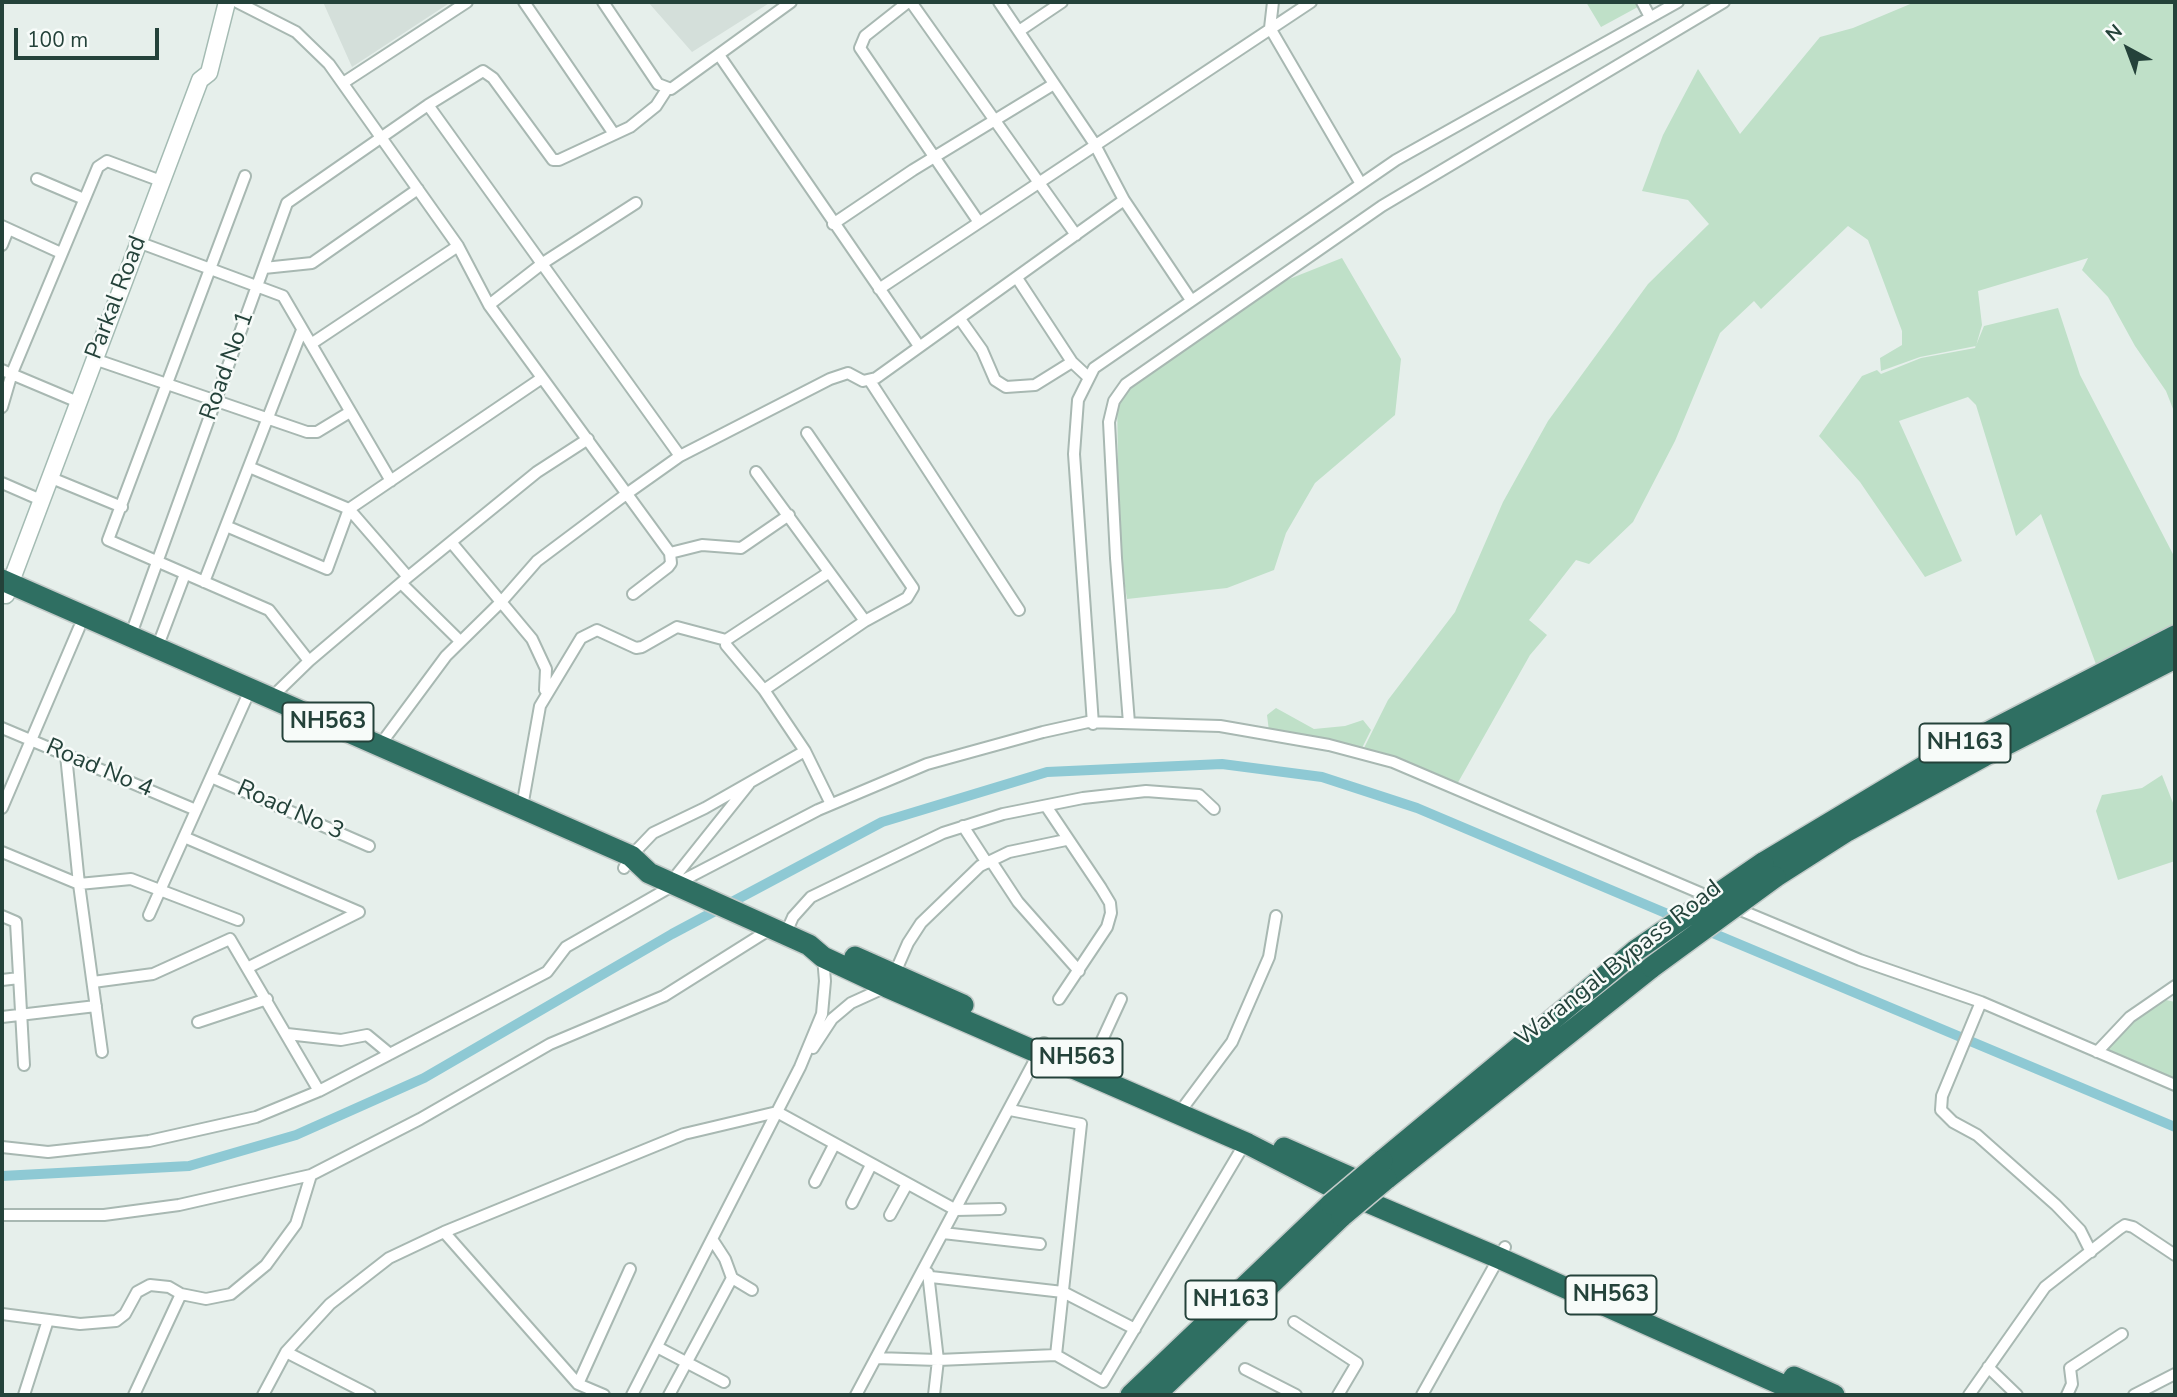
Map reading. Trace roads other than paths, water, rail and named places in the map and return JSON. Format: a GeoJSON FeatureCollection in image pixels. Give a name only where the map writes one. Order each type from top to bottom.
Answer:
{"type":"FeatureCollection","features":[{"type":"Feature","properties":{"kind":"highway","name":"NH563"},"geometry":{"type":"LineString","coordinates":[[5,588],[79,628],[627,862]]}},
{"type":"Feature","properties":{"kind":"highway","name":"NH563"},"geometry":{"type":"LineString","coordinates":[[5,588],[157,648],[522,807],[649,873],[772,928],[816,951],[846,953],[891,980],[1245,1143],[1331,1186],[1502,1252],[1834,1395]]}},
{"type":"Feature","properties":{"kind":"highway","name":"NH163"},"geometry":{"type":"LineString","coordinates":[[1769,870],[1938,758],[2175,636]]}},
{"type":"Feature","properties":{"kind":"highway","name":"Warangal Bypass Road"},"geometry":{"type":"LineString","coordinates":[[1131,1395],[1336,1210],[1635,951],[1769,870],[2175,659]]}},
{"type":"Feature","properties":{"kind":"highway","name":"Warangal Bypass Road"},"geometry":{"type":"LineString","coordinates":[[1384,1170],[1652,967],[1769,870]]}},
{"type":"Feature","properties":{"kind":"highway","name":"NH563"},"geometry":{"type":"LineString","coordinates":[[1041,1048],[1091,1064],[1185,1105],[1805,1395]]}},
{"type":"Feature","properties":{"kind":"highway","name":"Warangal Bypass Road"},"geometry":{"type":"LineString","coordinates":[[1155,1395],[1336,1210]]}},
{"type":"Feature","properties":{"kind":"street","name":"Parkal Road"},"geometry":{"type":"LineString","coordinates":[[5,588],[200,80],[209,72],[227,2]]}},
{"type":"Feature","properties":{"kind":"street"},"geometry":{"type":"LineString","coordinates":[[237,2],[296,32],[313,46],[343,83],[458,246],[489,305],[588,439],[625,495],[670,553],[671,563],[633,594]]}},
{"type":"Feature","properties":{"kind":"street"},"geometry":{"type":"LineString","coordinates":[[343,83],[467,2]]}},
{"type":"Feature","properties":{"kind":"street"},"geometry":{"type":"LineString","coordinates":[[524,2],[614,134],[644,117],[660,102],[667,89]]}},
{"type":"Feature","properties":{"kind":"street"},"geometry":{"type":"LineString","coordinates":[[603,2],[658,84],[667,89],[677,87],[790,2]]}},
{"type":"Feature","properties":{"kind":"street"},"geometry":{"type":"LineString","coordinates":[[978,221],[860,48],[866,36],[910,2],[1076,235]]}},
{"type":"Feature","properties":{"kind":"street"},"geometry":{"type":"LineString","coordinates":[[999,2],[1094,143],[1124,200],[1191,300]]}},
{"type":"Feature","properties":{"kind":"street"},"geometry":{"type":"LineString","coordinates":[[1019,31],[1062,2]]}},
{"type":"Feature","properties":{"kind":"street"},"geometry":{"type":"LineString","coordinates":[[1273,2],[1270,28],[1361,184]]}},
{"type":"Feature","properties":{"kind":"street"},"geometry":{"type":"LineString","coordinates":[[879,289],[1094,143],[1311,2]]}},
{"type":"Feature","properties":{"kind":"street"},"geometry":{"type":"LineString","coordinates":[[1642,2],[1650,18]]}},
{"type":"Feature","properties":{"kind":"street"},"geometry":{"type":"LineString","coordinates":[[1093,724],[1074,454],[1078,400],[1087,376],[1104,358],[1396,160],[1678,2]]}},
{"type":"Feature","properties":{"kind":"street"},"geometry":{"type":"LineString","coordinates":[[1129,723],[1109,422],[1114,401],[1126,384],[1382,206],[1724,2]]}},
{"type":"Feature","properties":{"kind":"street"},"geometry":{"type":"LineString","coordinates":[[719,55],[919,346]]}},
{"type":"Feature","properties":{"kind":"street","name":"Road No 1"},"geometry":{"type":"LineString","coordinates":[[130,637],[287,203],[428,105],[477,74],[486,72],[553,160],[559,160],[614,134]]}},
{"type":"Feature","properties":{"kind":"street"},"geometry":{"type":"LineString","coordinates":[[833,224],[933,157],[1054,84]]}},
{"type":"Feature","properties":{"kind":"street"},"geometry":{"type":"LineString","coordinates":[[428,105],[680,456]]}},
{"type":"Feature","properties":{"kind":"street"},"geometry":{"type":"LineString","coordinates":[[2,407],[7,372],[98,167],[107,161],[161,181]]}},
{"type":"Feature","properties":{"kind":"street"},"geometry":{"type":"LineString","coordinates":[[245,176],[108,540],[269,610],[309,661]]}},
{"type":"Feature","properties":{"kind":"street"},"geometry":{"type":"LineString","coordinates":[[37,179],[84,199]]}},
{"type":"Feature","properties":{"kind":"street"},"geometry":{"type":"LineString","coordinates":[[264,268],[312,263],[418,189]]}},
{"type":"Feature","properties":{"kind":"street"},"geometry":{"type":"LineString","coordinates":[[870,381],[1124,200]]}},
{"type":"Feature","properties":{"kind":"street"},"geometry":{"type":"LineString","coordinates":[[489,305],[543,263],[636,202]]}},
{"type":"Feature","properties":{"kind":"street"},"geometry":{"type":"LineString","coordinates":[[2,245],[5,228],[61,253]]}},
{"type":"Feature","properties":{"kind":"street"},"geometry":{"type":"LineString","coordinates":[[138,242],[283,296],[391,481]]}},
{"type":"Feature","properties":{"kind":"street"},"geometry":{"type":"LineString","coordinates":[[311,344],[458,246]]}},
{"type":"Feature","properties":{"kind":"street"},"geometry":{"type":"LineString","coordinates":[[1017,278],[1072,362],[1087,376]]}},
{"type":"Feature","properties":{"kind":"street"},"geometry":{"type":"LineString","coordinates":[[960,318],[982,350],[995,380],[1006,387],[1035,385],[1072,362]]}},
{"type":"Feature","properties":{"kind":"street"},"geometry":{"type":"LineString","coordinates":[[204,582],[302,330]]}},
{"type":"Feature","properties":{"kind":"street"},"geometry":{"type":"LineString","coordinates":[[94,359],[307,432],[317,432],[350,412]]}},
{"type":"Feature","properties":{"kind":"street"},"geometry":{"type":"LineString","coordinates":[[7,372],[78,402]]}},
{"type":"Feature","properties":{"kind":"street"},"geometry":{"type":"LineString","coordinates":[[380,745],[460,641],[502,601],[537,561],[680,456],[842,374],[870,381],[1019,610]]}},
{"type":"Feature","properties":{"kind":"street"},"geometry":{"type":"LineString","coordinates":[[226,526],[327,569],[349,509],[542,378]]}},
{"type":"Feature","properties":{"kind":"street"},"geometry":{"type":"LineString","coordinates":[[764,690],[865,621],[907,598],[912,584],[807,433]]}},
{"type":"Feature","properties":{"kind":"street"},"geometry":{"type":"LineString","coordinates":[[272,697],[309,661],[451,542],[537,472],[588,439]]}},
{"type":"Feature","properties":{"kind":"street"},"geometry":{"type":"LineString","coordinates":[[248,467],[349,509],[405,580],[460,641]]}},
{"type":"Feature","properties":{"kind":"street"},"geometry":{"type":"LineString","coordinates":[[756,472],[865,621]]}},
{"type":"Feature","properties":{"kind":"street"},"geometry":{"type":"LineString","coordinates":[[49,477],[122,507]]}},
{"type":"Feature","properties":{"kind":"street"},"geometry":{"type":"LineString","coordinates":[[2,483],[40,500]]}},
{"type":"Feature","properties":{"kind":"street"},"geometry":{"type":"LineString","coordinates":[[670,553],[702,545],[741,548],[789,515]]}},
{"type":"Feature","properties":{"kind":"street"},"geometry":{"type":"LineString","coordinates":[[451,542],[502,601],[542,658],[546,669],[544,697]]}},
{"type":"Feature","properties":{"kind":"street"},"geometry":{"type":"LineString","coordinates":[[726,640],[828,573]]}},
{"type":"Feature","properties":{"kind":"street"},"geometry":{"type":"LineString","coordinates":[[157,648],[185,574]]}},
{"type":"Feature","properties":{"kind":"street"},"geometry":{"type":"LineString","coordinates":[[522,807],[538,716],[544,697],[573,647],[590,632],[606,632],[636,648],[642,647],[677,627],[726,640],[734,655],[764,690],[805,751],[831,804]]}},
{"type":"Feature","properties":{"kind":"street"},"geometry":{"type":"LineString","coordinates":[[2,808],[79,628]]}},
{"type":"Feature","properties":{"kind":"street"},"geometry":{"type":"LineString","coordinates":[[149,915],[246,699]]}},
{"type":"Feature","properties":{"kind":"street"},"geometry":{"type":"LineString","coordinates":[[2,1147],[48,1152],[149,1140],[256,1117],[319,1091],[547,972],[566,947],[675,885],[831,804],[927,764],[1088,722],[1220,726],[1329,745],[1393,762],[1860,960],[1981,1002],[2175,1085]]}},
{"type":"Feature","properties":{"kind":"street","name":"Road No 4"},"geometry":{"type":"LineString","coordinates":[[2,728],[196,810]]}},
{"type":"Feature","properties":{"kind":"street"},"geometry":{"type":"LineString","coordinates":[[627,862],[653,832],[705,808],[805,751]]}},
{"type":"Feature","properties":{"kind":"street"},"geometry":{"type":"LineString","coordinates":[[66,755],[79,884],[102,1052]]}},
{"type":"Feature","properties":{"kind":"street","name":"Road No 3"},"geometry":{"type":"LineString","coordinates":[[211,776],[369,846]]}},
{"type":"Feature","properties":{"kind":"street"},"geometry":{"type":"LineString","coordinates":[[675,885],[751,780]]}},
{"type":"Feature","properties":{"kind":"street"},"geometry":{"type":"LineString","coordinates":[[2,1215],[104,1216],[179,1205],[311,1175],[420,1119],[550,1044],[664,996],[793,917],[811,897],[943,833],[963,826],[1046,806],[1146,791],[1199,796],[1214,809]]}},
{"type":"Feature","properties":{"kind":"street"},"geometry":{"type":"LineString","coordinates":[[1046,806],[1066,840],[1101,888],[1110,903],[1111,913],[1107,927],[1059,999]]}},
{"type":"Feature","properties":{"kind":"street"},"geometry":{"type":"LineString","coordinates":[[963,826],[1018,902],[1079,971]]}},
{"type":"Feature","properties":{"kind":"street"},"geometry":{"type":"LineString","coordinates":[[184,837],[359,912],[247,968]]}},
{"type":"Feature","properties":{"kind":"street"},"geometry":{"type":"LineString","coordinates":[[800,1067],[832,1019],[891,980],[908,943],[921,923],[989,862],[1009,852],[1066,840]]}},
{"type":"Feature","properties":{"kind":"street"},"geometry":{"type":"LineString","coordinates":[[2,852],[79,884],[131,879],[238,920]]}},
{"type":"Feature","properties":{"kind":"street"},"geometry":{"type":"LineString","coordinates":[[2,916],[16,922],[24,1065]]}},
{"type":"Feature","properties":{"kind":"street"},"geometry":{"type":"LineString","coordinates":[[1185,1105],[1237,1030],[1269,957],[1276,916]]}},
{"type":"Feature","properties":{"kind":"street"},"geometry":{"type":"LineString","coordinates":[[93,982],[153,974],[230,939],[319,1091]]}},
{"type":"Feature","properties":{"kind":"street"},"geometry":{"type":"LineString","coordinates":[[632,1395],[800,1067],[821,1014],[825,981],[816,951]]}},
{"type":"Feature","properties":{"kind":"street"},"geometry":{"type":"LineString","coordinates":[[2,979],[19,978]]}},
{"type":"Feature","properties":{"kind":"street"},"geometry":{"type":"LineString","coordinates":[[2096,1052],[2130,1017],[2175,986]]}},
{"type":"Feature","properties":{"kind":"street"},"geometry":{"type":"LineString","coordinates":[[198,1023],[267,999]]}},
{"type":"Feature","properties":{"kind":"street"},"geometry":{"type":"LineString","coordinates":[[1091,1064],[1121,999]]}},
{"type":"Feature","properties":{"kind":"street"},"geometry":{"type":"LineString","coordinates":[[1981,1002],[1942,1097],[1941,1110],[1944,1115],[1977,1135],[2056,1205],[2080,1230],[2091,1252]]}},
{"type":"Feature","properties":{"kind":"street"},"geometry":{"type":"LineString","coordinates":[[2,1017],[96,1006]]}},
{"type":"Feature","properties":{"kind":"street"},"geometry":{"type":"LineString","coordinates":[[287,1034],[341,1040],[368,1035],[390,1054]]}},
{"type":"Feature","properties":{"kind":"street"},"geometry":{"type":"LineString","coordinates":[[856,1395],[928,1272],[943,1233],[1041,1048]]}},
{"type":"Feature","properties":{"kind":"street"},"geometry":{"type":"LineString","coordinates":[[1010,1110],[1081,1124],[1056,1355]]}},
{"type":"Feature","properties":{"kind":"street"},"geometry":{"type":"LineString","coordinates":[[263,1395],[286,1352],[330,1304],[389,1258],[444,1232],[684,1134],[777,1112],[956,1210],[1000,1209]]}},
{"type":"Feature","properties":{"kind":"street"},"geometry":{"type":"LineString","coordinates":[[876,1358],[938,1360],[1056,1355],[1103,1382],[1245,1143]]}},
{"type":"Feature","properties":{"kind":"street"},"geometry":{"type":"LineString","coordinates":[[815,1182],[834,1145]]}},
{"type":"Feature","properties":{"kind":"street"},"geometry":{"type":"LineString","coordinates":[[852,1203],[871,1165]]}},
{"type":"Feature","properties":{"kind":"street"},"geometry":{"type":"LineString","coordinates":[[2,1314],[80,1324],[116,1321],[125,1314],[137,1292],[150,1285],[169,1287],[181,1294],[218,1299],[253,1278],[296,1224],[311,1175]]}},
{"type":"Feature","properties":{"kind":"street"},"geometry":{"type":"LineString","coordinates":[[890,1215],[908,1184]]}},
{"type":"Feature","properties":{"kind":"street"},"geometry":{"type":"LineString","coordinates":[[1969,1395],[2045,1287],[2119,1228],[2129,1225],[2175,1255]]}},
{"type":"Feature","properties":{"kind":"street"},"geometry":{"type":"LineString","coordinates":[[444,1232],[578,1384],[604,1395]]}},
{"type":"Feature","properties":{"kind":"street"},"geometry":{"type":"LineString","coordinates":[[943,1233],[1040,1244]]}},
{"type":"Feature","properties":{"kind":"street"},"geometry":{"type":"LineString","coordinates":[[712,1239],[725,1259],[732,1278],[752,1290]]}},
{"type":"Feature","properties":{"kind":"street"},"geometry":{"type":"LineString","coordinates":[[1422,1395],[1502,1252]]}},
{"type":"Feature","properties":{"kind":"street"},"geometry":{"type":"LineString","coordinates":[[578,1384],[630,1269]]}},
{"type":"Feature","properties":{"kind":"street"},"geometry":{"type":"LineString","coordinates":[[928,1272],[1063,1292],[1135,1329]]}},
{"type":"Feature","properties":{"kind":"street"},"geometry":{"type":"LineString","coordinates":[[928,1272],[938,1360],[934,1395]]}},
{"type":"Feature","properties":{"kind":"street"},"geometry":{"type":"LineString","coordinates":[[670,1395],[732,1278]]}},
{"type":"Feature","properties":{"kind":"street"},"geometry":{"type":"LineString","coordinates":[[134,1395],[181,1294]]}},
{"type":"Feature","properties":{"kind":"street"},"geometry":{"type":"LineString","coordinates":[[23,1395],[48,1320]]}},
{"type":"Feature","properties":{"kind":"street"},"geometry":{"type":"LineString","coordinates":[[1294,1322],[1357,1363],[1338,1395]]}},
{"type":"Feature","properties":{"kind":"street"},"geometry":{"type":"LineString","coordinates":[[2067,1395],[2072,1385],[2070,1368],[2122,1334]]}},
{"type":"Feature","properties":{"kind":"street"},"geometry":{"type":"LineString","coordinates":[[657,1347],[724,1382]]}},
{"type":"Feature","properties":{"kind":"street"},"geometry":{"type":"LineString","coordinates":[[286,1352],[370,1395]]}},
{"type":"Feature","properties":{"kind":"street"},"geometry":{"type":"LineString","coordinates":[[1988,1367],[2017,1395]]}},
{"type":"Feature","properties":{"kind":"street"},"geometry":{"type":"LineString","coordinates":[[1245,1368],[1296,1395]]}},
{"type":"Feature","properties":{"kind":"street"},"geometry":{"type":"LineString","coordinates":[[2134,1395],[2175,1374]]}},
{"type":"Feature","properties":{"kind":"waterway"},"geometry":{"type":"LineString","coordinates":[[2,1176],[189,1166],[296,1135],[424,1078],[672,934],[882,822],[1047,772],[1222,764],[1322,777],[1417,808],[1682,920]]}},
{"type":"Feature","properties":{"kind":"waterway"},"geometry":{"type":"LineString","coordinates":[[1703,929],[2175,1127]]}}]}
